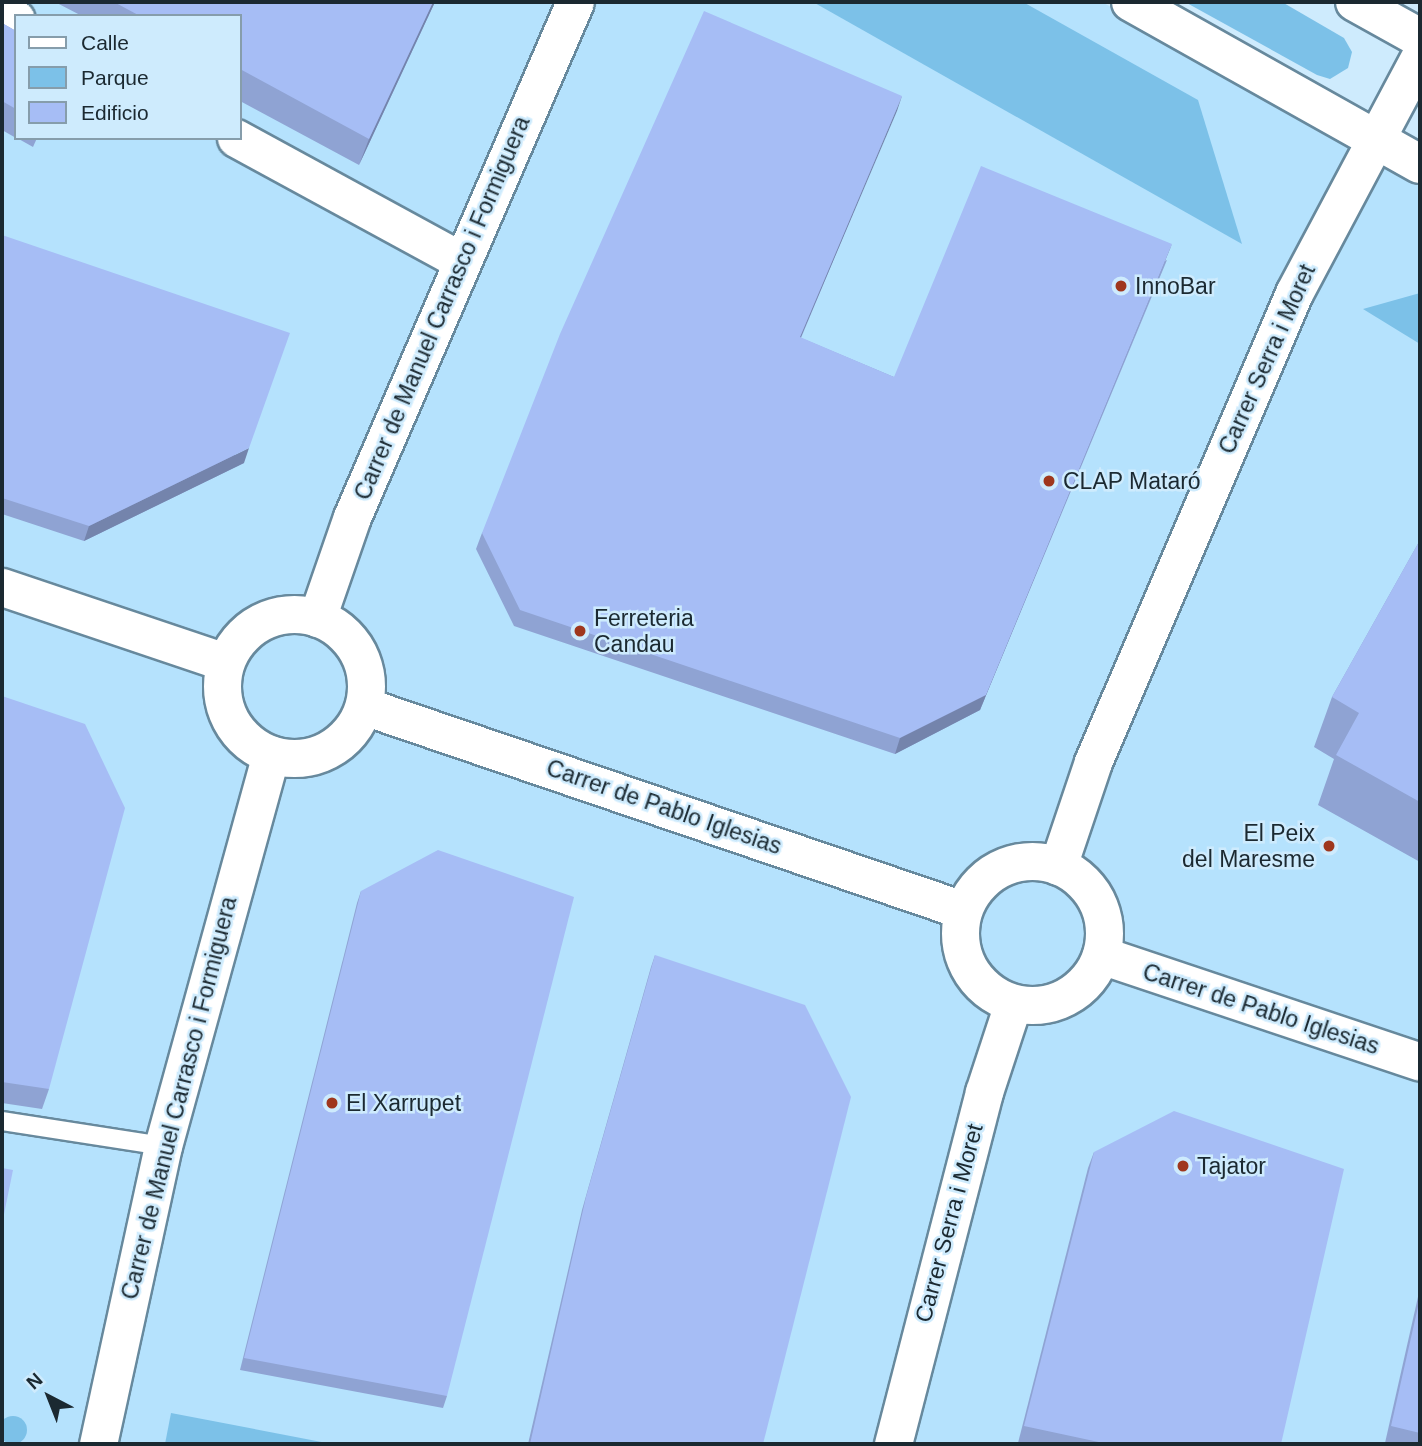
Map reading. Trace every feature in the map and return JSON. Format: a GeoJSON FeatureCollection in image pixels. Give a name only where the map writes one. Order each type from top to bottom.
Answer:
{"type":"FeatureCollection","features":[{"type":"Feature","properties":{"kind":"street","name":"Carrer de Manuel Carrasco i Formiguera"},"geometry":{"type":"LineString","coordinates":[[317,618],[352,517],[575,2]]}},
{"type":"Feature","properties":{"kind":"street"},"geometry":{"type":"LineString","coordinates":[[1131,2],[1420,164]]}},
{"type":"Feature","properties":{"kind":"street"},"geometry":{"type":"LineString","coordinates":[[1355,2],[1420,38]]}},
{"type":"Feature","properties":{"kind":"street","name":"Carrer Serra i Moret"},"geometry":{"type":"LineString","coordinates":[[1058,866],[1093,762],[1294,293],[1420,56]]}},
{"type":"Feature","properties":{"kind":"street"},"geometry":{"type":"LineString","coordinates":[[240,140],[462,261]]}},
{"type":"Feature","properties":{"kind":"street"},"geometry":{"type":"LineString","coordinates":[[2,587],[225,662]]}},
{"type":"Feature","properties":{"kind":"street"},"geometry":{"type":"LineString","coordinates":[[295,614],[317,618],[337,628],[358,653],[367,684],[364,706],[350,732],[328,750],[300,759],[271,755],[234,728],[221,685],[225,662],[252,627],[295,614]]}},
{"type":"Feature","properties":{"kind":"street","name":"Carrer de Pablo Iglesias"},"geometry":{"type":"LineString","coordinates":[[364,706],[963,909]]}},
{"type":"Feature","properties":{"kind":"street","name":"Carrer de Manuel Carrasco i Formiguera"},"geometry":{"type":"LineString","coordinates":[[98,1444],[163,1146],[271,755]]}},
{"type":"Feature","properties":{"kind":"street"},"geometry":{"type":"LineString","coordinates":[[1035,861],[1058,866],[1077,877],[1102,912],[1101,955],[1088,980],[1067,998],[1040,1006],[1013,1004],[991,994],[963,957],[963,909],[974,889],[1002,869],[1035,861]]}},
{"type":"Feature","properties":{"kind":"street","name":"Carrer de Pablo Iglesias"},"geometry":{"type":"LineString","coordinates":[[1101,955],[1420,1062]]}},
{"type":"Feature","properties":{"kind":"street","name":"Carrer Serra i Moret"},"geometry":{"type":"LineString","coordinates":[[893,1444],[980,1105],[1013,1004]]}},
{"type":"Feature","properties":{"kind":"lane"},"geometry":{"type":"LineString","coordinates":[[2,1121],[163,1146]]}},
{"type":"Feature","properties":{"kind":"shaded area"},"geometry":{"type":"Polygon","coordinates":[[[2,2],[1102,2],[1420,181],[1420,1444],[2,1444],[2,2]]]}},
{"type":"Feature","properties":{"kind":"green space"},"geometry":{"type":"Polygon","coordinates":[[[813,2],[1023,2],[1198,100],[1242,244],[813,2]]]}},
{"type":"Feature","properties":{"kind":"green space"},"geometry":{"type":"Polygon","coordinates":[[[1185,2],[1282,2],[1344,38],[1352,52],[1348,68],[1330,79],[1317,75],[1185,2]]]}},
{"type":"Feature","properties":{"kind":"green space"},"geometry":{"type":"Polygon","coordinates":[[[1420,293],[1420,344],[1363,309],[1420,293]]]}},
{"type":"Feature","properties":{"kind":"green space"},"geometry":{"type":"Polygon","coordinates":[[[171,1413],[332,1444],[165,1444],[171,1413]]]}},
{"type":"Feature","properties":{"kind":"green space"},"geometry":{"type":"Polygon","coordinates":[[[13,1416],[23,1420],[27,1430],[23,1440],[13,1444],[3,1440],[-1,1430],[3,1420],[13,1416]]]}},
{"type":"Feature","properties":{"kind":"building"},"geometry":{"type":"Polygon","coordinates":[[[114,2],[433,2],[369,139],[242,70],[242,14],[136,14],[114,2]]]}},
{"type":"Feature","properties":{"kind":"building"},"geometry":{"type":"Polygon","coordinates":[[[704,11],[902,96],[800,337],[894,377],[981,166],[1172,244],[986,695],[900,738],[520,610],[482,533],[560,334],[704,11]]]}},
{"type":"Feature","properties":{"kind":"building"},"geometry":{"type":"Polygon","coordinates":[[[2,23],[14,30],[14,108],[2,101],[2,23]]]}},
{"type":"Feature","properties":{"kind":"building"},"geometry":{"type":"Polygon","coordinates":[[[2,235],[290,333],[249,448],[89,526],[2,498],[2,235]]]}},
{"type":"Feature","properties":{"kind":"building"},"geometry":{"type":"Polygon","coordinates":[[[1420,540],[1420,802],[1336,755],[1359,713],[1332,697],[1420,540]]]}},
{"type":"Feature","properties":{"kind":"building"},"geometry":{"type":"Polygon","coordinates":[[[2,696],[85,724],[125,808],[49,1089],[2,1082],[2,696]]]}},
{"type":"Feature","properties":{"kind":"building"},"geometry":{"type":"Polygon","coordinates":[[[438,850],[574,897],[447,1396],[244,1358],[361,891],[438,850]]]}},
{"type":"Feature","properties":{"kind":"building"},"geometry":{"type":"Polygon","coordinates":[[[655,955],[805,1005],[851,1097],[763,1444],[530,1444],[586,1197],[655,955]]]}},
{"type":"Feature","properties":{"kind":"building"},"geometry":{"type":"Polygon","coordinates":[[[1174,1111],[1344,1169],[1281,1444],[1108,1444],[1024,1426],[1094,1152],[1174,1111]]]}},
{"type":"Feature","properties":{"kind":"building"},"geometry":{"type":"Polygon","coordinates":[[[2,1168],[13,1170],[2,1224],[2,1168]]]}},
{"type":"Feature","properties":{"kind":"building"},"geometry":{"type":"Polygon","coordinates":[[[1420,1298],[1420,1433],[1391,1426],[1420,1298]]]}},
{"type":"Feature","properties":{"kind":"place","name":"InnoBar"},"geometry":{"type":"Point","coordinates":[1121,286]}},
{"type":"Feature","properties":{"kind":"place","name":"CLAP Mataró"},"geometry":{"type":"Point","coordinates":[1049,481]}},
{"type":"Feature","properties":{"kind":"place","name":"Ferreteria Candau"},"geometry":{"type":"Point","coordinates":[580,631]}},
{"type":"Feature","properties":{"kind":"place","name":"El Peix del Maresme"},"geometry":{"type":"Point","coordinates":[1329,846]}},
{"type":"Feature","properties":{"kind":"place","name":"El Xarrupet"},"geometry":{"type":"Point","coordinates":[332,1103]}},
{"type":"Feature","properties":{"kind":"place","name":"Tajator"},"geometry":{"type":"Point","coordinates":[1183,1166]}}]}
